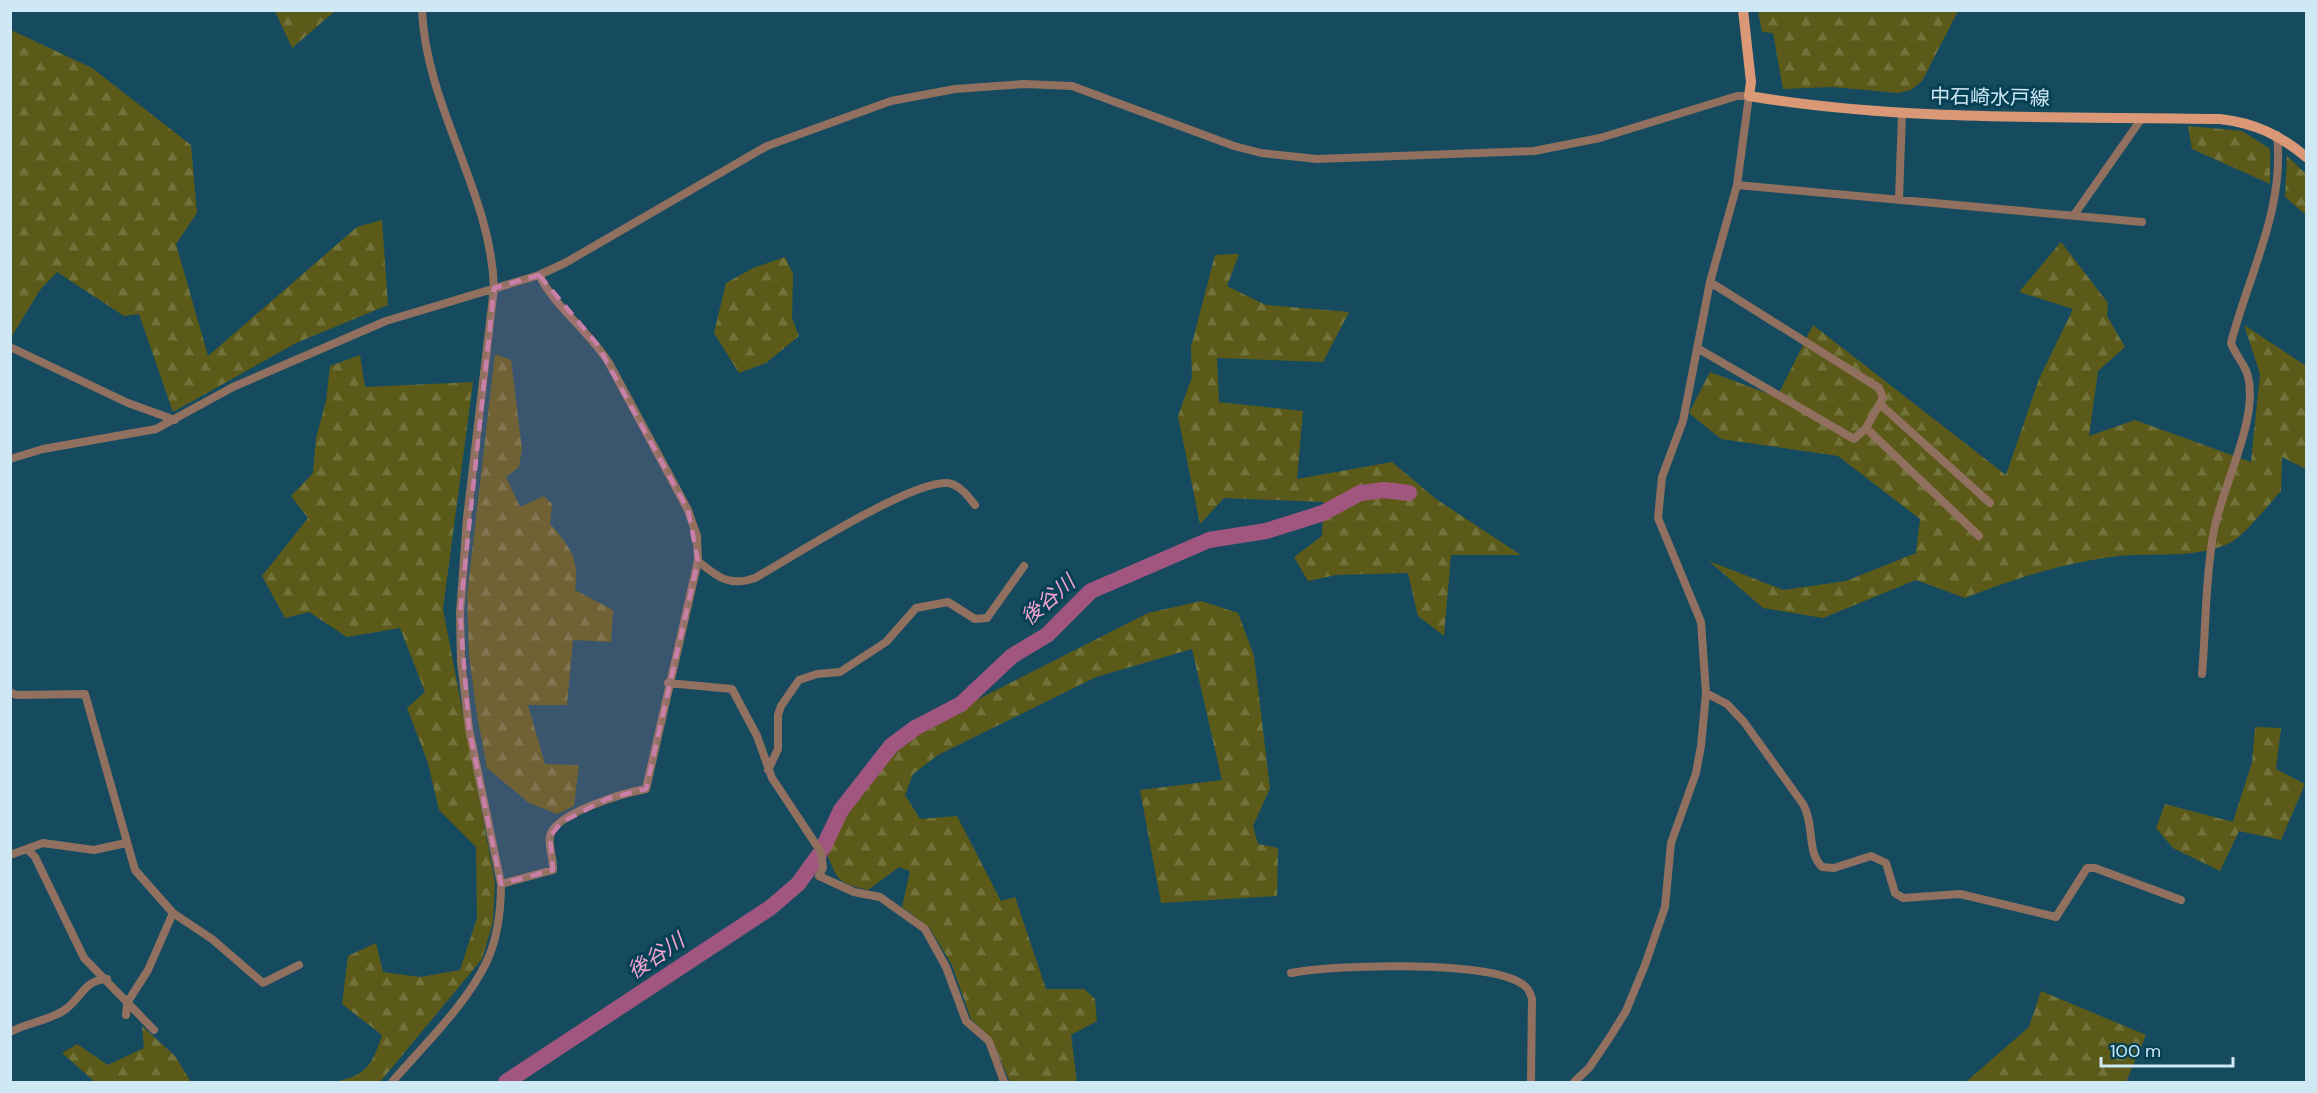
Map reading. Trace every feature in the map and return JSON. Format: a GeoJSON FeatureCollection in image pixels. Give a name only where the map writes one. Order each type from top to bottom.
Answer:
{"type":"FeatureCollection","features":[{"type":"Feature","properties":{"kind":"main road"},"geometry":{"type":"LineString","coordinates":[[1743,10],[1751,82],[1749,96]]}},
{"type":"Feature","properties":{"kind":"main road","name":"中石崎水戸線"},"geometry":{"type":"LineString","coordinates":[[1749,96],[1812,106],[1902,113],[2234,121],[2250,124],[2277,135],[2307,158]]}},
{"type":"Feature","properties":{"kind":"street"},"geometry":{"type":"LineString","coordinates":[[392,1083],[480,975],[495,939],[501,884],[469,729],[461,663],[460,613],[467,518],[494,288],[490,250],[429,57],[422,10]]}},
{"type":"Feature","properties":{"kind":"street"},"geometry":{"type":"LineString","coordinates":[[10,459],[44,449],[137,434],[175,420],[233,387],[386,321],[539,274],[565,263],[767,146],[882,104],[955,89],[1024,84],[1072,86],[1234,146],[1290,158],[1317,159],[1544,149],[1600,138],[1737,96],[1749,96],[1737,185],[1710,282],[1683,421],[1662,477],[1658,518],[1701,622],[1706,693],[1696,773],[1671,843],[1665,907],[1626,1011],[1594,1060],[1574,1083]]}},
{"type":"Feature","properties":{"kind":"street"},"geometry":{"type":"LineString","coordinates":[[1899,199],[1902,113]]}},
{"type":"Feature","properties":{"kind":"street"},"geometry":{"type":"LineString","coordinates":[[2074,215],[2142,118]]}},
{"type":"Feature","properties":{"kind":"street"},"geometry":{"type":"LineString","coordinates":[[2202,674],[2212,538],[2218,507],[2238,452],[2248,406],[2248,376],[2231,344],[2271,221],[2277,188],[2277,135]]}},
{"type":"Feature","properties":{"kind":"street"},"geometry":{"type":"LineString","coordinates":[[1737,185],[2142,222]]}},
{"type":"Feature","properties":{"kind":"street"},"geometry":{"type":"LineString","coordinates":[[501,884],[553,870],[550,836],[554,828],[562,822],[607,799],[646,789],[668,683],[698,561],[697,536],[688,510],[609,363],[597,344],[546,289],[539,274]]}},
{"type":"Feature","properties":{"kind":"street"},"geometry":{"type":"LineString","coordinates":[[1696,348],[1854,439],[1866,428],[1881,405],[1883,393],[1879,388],[1710,282]]}},
{"type":"Feature","properties":{"kind":"street"},"geometry":{"type":"LineString","coordinates":[[10,346],[128,403],[175,420]]}},
{"type":"Feature","properties":{"kind":"street"},"geometry":{"type":"LineString","coordinates":[[1881,405],[1990,503]]}},
{"type":"Feature","properties":{"kind":"street"},"geometry":{"type":"LineString","coordinates":[[1866,428],[1979,536]]}},
{"type":"Feature","properties":{"kind":"street"},"geometry":{"type":"LineString","coordinates":[[698,561],[720,577],[733,583],[741,583],[842,527],[926,487],[949,483],[964,491],[975,505]]}},
{"type":"Feature","properties":{"kind":"street"},"geometry":{"type":"LineString","coordinates":[[768,770],[778,749],[778,715],[781,706],[799,680],[817,674],[840,672],[865,657],[893,635],[916,608],[948,602],[975,619],[987,618],[1024,566]]}},
{"type":"Feature","properties":{"kind":"street"},"geometry":{"type":"LineString","coordinates":[[668,683],[732,689],[757,736],[768,770],[821,852],[823,868],[819,876],[854,892],[880,897],[925,929],[946,967],[966,1021],[989,1041],[1004,1083]]}},
{"type":"Feature","properties":{"kind":"street"},"geometry":{"type":"LineString","coordinates":[[10,692],[16,695],[85,694],[135,870],[173,913],[212,939],[263,983],[298,965]]}},
{"type":"Feature","properties":{"kind":"street"},"geometry":{"type":"LineString","coordinates":[[1706,693],[1727,704],[1744,722],[1803,804],[1810,816],[1814,856],[1822,867],[1834,868],[1871,856],[1886,863],[1894,893],[1903,898],[1960,894],[2056,917],[2087,868],[2095,868],[2181,900]]}},
{"type":"Feature","properties":{"kind":"street"},"geometry":{"type":"LineString","coordinates":[[10,855],[43,843],[94,850],[126,843]]}},
{"type":"Feature","properties":{"kind":"street"},"geometry":{"type":"LineString","coordinates":[[27,849],[35,857],[84,958],[107,979],[154,1030]]}},
{"type":"Feature","properties":{"kind":"street"},"geometry":{"type":"LineString","coordinates":[[126,1016],[127,1003],[148,970],[173,913]]}},
{"type":"Feature","properties":{"kind":"street"},"geometry":{"type":"LineString","coordinates":[[1291,973],[1311,969],[1430,967],[1482,971],[1532,986],[1531,1083]]}},
{"type":"Feature","properties":{"kind":"street"},"geometry":{"type":"LineString","coordinates":[[10,1032],[65,1010],[93,982],[107,979]]}},
{"type":"Feature","properties":{"kind":"highlighted area"},"geometry":{"type":"Polygon","coordinates":[[[539,275],[597,344],[688,510],[698,561],[646,789],[607,799],[562,822],[550,836],[553,870],[501,884],[469,729],[460,613],[494,288],[539,275]]]}},
{"type":"Feature","properties":{"kind":"green space"},"geometry":{"type":"Polygon","coordinates":[[[1758,10],[1958,11],[1922,81],[1911,90],[1898,93],[1833,87],[1783,89],[1773,33],[1762,32],[1758,10]]]}},
{"type":"Feature","properties":{"kind":"green space"},"geometry":{"type":"Polygon","coordinates":[[[275,11],[335,11],[292,48],[275,11]]]}},
{"type":"Feature","properties":{"kind":"green space"},"geometry":{"type":"Polygon","coordinates":[[[11,30],[92,68],[191,145],[197,213],[176,244],[208,356],[357,227],[382,220],[388,305],[296,343],[173,412],[139,314],[124,316],[57,272],[40,290],[12,336],[11,30]]]}},
{"type":"Feature","properties":{"kind":"green space"},"geometry":{"type":"Polygon","coordinates":[[[2188,126],[2242,131],[2270,149],[2270,184],[2192,149],[2188,126]]]}},
{"type":"Feature","properties":{"kind":"green space"},"geometry":{"type":"Polygon","coordinates":[[[2287,156],[2306,174],[2306,215],[2285,197],[2287,156]]]}},
{"type":"Feature","properties":{"kind":"green space"},"geometry":{"type":"Polygon","coordinates":[[[2061,242],[2108,303],[2107,316],[2125,347],[2098,371],[2089,436],[2135,420],[2251,462],[2260,374],[2244,325],[2306,366],[2306,469],[2282,457],[2281,491],[2238,537],[2205,551],[2126,555],[2055,568],[1965,598],[1916,580],[1823,618],[1763,608],[1709,561],[1783,590],[1846,581],[1916,553],[1920,519],[1838,456],[1721,439],[1689,413],[1710,372],[1777,397],[1813,325],[2006,475],[2039,379],[2073,309],[2019,292],[2061,242]]]}},
{"type":"Feature","properties":{"kind":"green space"},"geometry":{"type":"Polygon","coordinates":[[[1239,254],[1227,286],[1266,305],[1349,312],[1323,362],[1217,358],[1219,402],[1303,411],[1297,479],[1392,462],[1436,499],[1521,555],[1451,555],[1444,636],[1418,616],[1408,573],[1336,575],[1308,581],[1294,557],[1322,536],[1324,502],[1224,498],[1200,524],[1178,416],[1192,377],[1191,347],[1215,255],[1239,254]]]}},
{"type":"Feature","properties":{"kind":"green space"},"geometry":{"type":"Polygon","coordinates":[[[785,257],[793,274],[792,318],[799,336],[766,363],[739,373],[714,333],[726,283],[753,268],[785,257]]]}},
{"type":"Feature","properties":{"kind":"green space"},"geometry":{"type":"Polygon","coordinates":[[[495,354],[511,360],[522,449],[519,467],[506,477],[520,507],[544,496],[552,504],[550,524],[563,539],[575,562],[575,590],[613,610],[611,642],[573,640],[567,705],[528,705],[545,764],[579,765],[574,806],[557,814],[529,803],[487,768],[477,715],[469,655],[467,596],[495,354]]]}},
{"type":"Feature","properties":{"kind":"green space"},"geometry":{"type":"Polygon","coordinates":[[[360,355],[365,387],[473,382],[443,609],[495,882],[493,922],[482,959],[380,1082],[333,1082],[354,1076],[366,1068],[375,1054],[382,1035],[342,1004],[348,956],[376,943],[383,972],[420,977],[460,970],[477,918],[476,847],[439,810],[428,763],[407,708],[425,692],[400,628],[347,637],[309,612],[285,618],[262,576],[308,518],[291,496],[313,473],[316,438],[326,401],[330,366],[360,355]]]}},
{"type":"Feature","properties":{"kind":"green space"},"geometry":{"type":"Polygon","coordinates":[[[1201,601],[1238,613],[1254,656],[1270,788],[1253,826],[1258,844],[1278,848],[1277,896],[1161,903],[1140,790],[1222,780],[1192,649],[1096,677],[938,755],[913,774],[905,795],[920,819],[957,816],[1001,901],[1015,897],[1046,989],[1084,989],[1095,999],[1097,1021],[1071,1035],[1077,1082],[1010,1082],[992,1040],[971,1019],[952,965],[929,927],[902,907],[910,871],[899,867],[868,890],[848,884],[839,878],[825,850],[835,825],[882,759],[906,736],[1148,613],[1201,601]]]}},
{"type":"Feature","properties":{"kind":"green space"},"geometry":{"type":"Polygon","coordinates":[[[2255,727],[2281,728],[2276,769],[2305,784],[2281,840],[2239,831],[2220,871],[2173,848],[2156,828],[2165,804],[2233,822],[2252,762],[2255,727]]]}},
{"type":"Feature","properties":{"kind":"green space"},"geometry":{"type":"Polygon","coordinates":[[[2041,991],[2146,1035],[2126,1082],[1966,1082],[2029,1027],[2041,991]]]}},
{"type":"Feature","properties":{"kind":"green space"},"geometry":{"type":"Polygon","coordinates":[[[142,1026],[175,1056],[191,1082],[95,1082],[62,1053],[77,1044],[108,1065],[144,1048],[142,1026]]]}},
{"type":"Feature","properties":{"kind":"waterway","name":"後谷川"},"geometry":{"type":"LineString","coordinates":[[823,848],[841,810],[891,746],[915,728],[961,704],[1012,656],[1047,635],[1091,591],[1209,540],[1266,531],[1323,513],[1360,493],[1384,490],[1409,493]]}},
{"type":"Feature","properties":{"kind":"waterway","name":"後谷川"},"geometry":{"type":"LineString","coordinates":[[506,1082],[770,908],[798,884],[819,855]]}}]}
